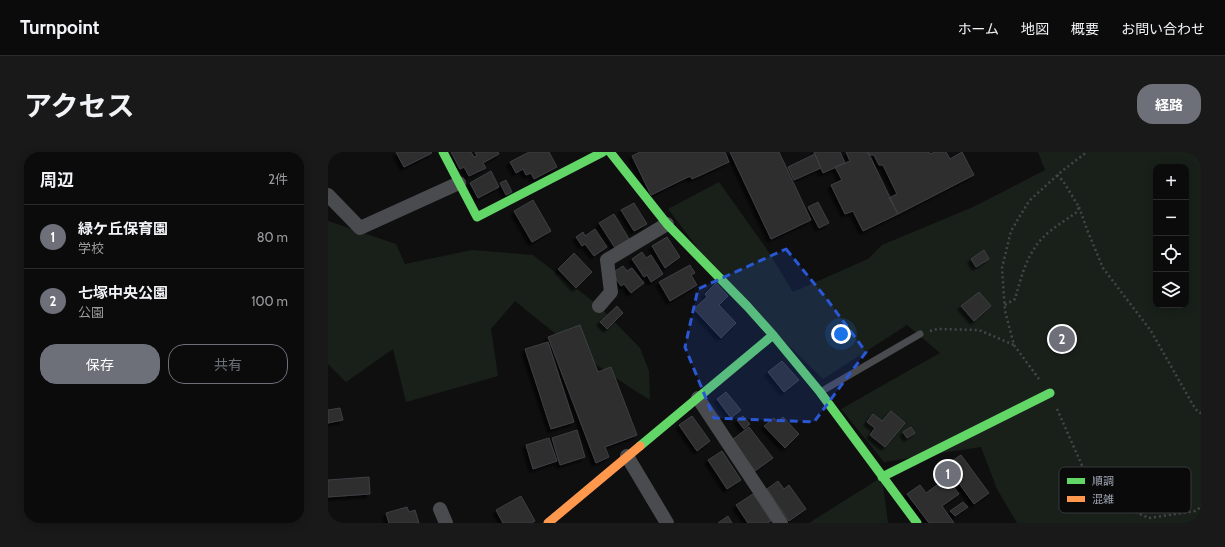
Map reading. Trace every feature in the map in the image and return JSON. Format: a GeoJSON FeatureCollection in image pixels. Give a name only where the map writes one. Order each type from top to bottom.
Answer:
{"type":"FeatureCollection","features":[{"type":"Feature","properties":{"kind":"street"},"geometry":{"type":"LineString","coordinates":[[443,152],[477,217],[603,152]]}},
{"type":"Feature","properties":{"kind":"street"},"geometry":{"type":"LineString","coordinates":[[610,152],[667,224],[747,306],[773,335],[820,392],[917,523]]}},
{"type":"Feature","properties":{"kind":"street"},"geometry":{"type":"LineString","coordinates":[[328,195],[360,228],[459,183]]}},
{"type":"Feature","properties":{"kind":"street"},"geometry":{"type":"LineString","coordinates":[[599,306],[611,292],[607,260],[667,224]]}},
{"type":"Feature","properties":{"kind":"street"},"geometry":{"type":"LineString","coordinates":[[548,523],[773,335]]}},
{"type":"Feature","properties":{"kind":"street"},"geometry":{"type":"LineString","coordinates":[[882,477],[1050,393]]}},
{"type":"Feature","properties":{"kind":"street"},"geometry":{"type":"LineString","coordinates":[[698,398],[781,523]]}},
{"type":"Feature","properties":{"kind":"street"},"geometry":{"type":"LineString","coordinates":[[627,456],[667,523]]}},
{"type":"Feature","properties":{"kind":"street"},"geometry":{"type":"LineString","coordinates":[[440,509],[446,523]]}},
{"type":"Feature","properties":{"kind":"lane"},"geometry":{"type":"LineString","coordinates":[[820,392],[920,334]]}},
{"type":"Feature","properties":{"kind":"path"},"geometry":{"type":"LineString","coordinates":[[1083,467],[1050,393],[1014,345],[1005,305],[1002,268],[1011,231],[1030,201],[1057,175],[1087,152]]}},
{"type":"Feature","properties":{"kind":"path"},"geometry":{"type":"LineString","coordinates":[[1057,175],[1063,181],[1079,207],[1103,268],[1151,331],[1193,405],[1198,412],[1201,413]]}},
{"type":"Feature","properties":{"kind":"path"},"geometry":{"type":"LineString","coordinates":[[1005,305],[1015,299],[1025,264],[1034,248],[1048,234],[1077,212],[1079,207]]}},
{"type":"Feature","properties":{"kind":"path"},"geometry":{"type":"LineString","coordinates":[[920,334],[937,329],[979,330],[1014,345]]}},
{"type":"Feature","properties":{"kind":"path"},"geometry":{"type":"LineString","coordinates":[[1191,512],[1201,507]]}},
{"type":"Feature","properties":{"kind":"path"},"geometry":{"type":"LineString","coordinates":[[1138,513],[1149,518],[1182,513]]}},
{"type":"Feature","properties":{"kind":"highlighted area"},"geometry":{"type":"Polygon","coordinates":[[[786,249],[826,298],[866,352],[814,422],[714,418],[685,347],[698,289],[786,249]]]}},
{"type":"Feature","properties":{"kind":"shaded area"},"geometry":{"type":"Polygon","coordinates":[[[1038,152],[1201,152],[1201,523],[1017,523],[997,489],[981,447],[884,462],[841,409],[940,353],[907,325],[823,379],[725,284],[668,209],[719,182],[768,251],[793,292],[868,259],[882,245],[973,207],[1045,170],[1038,152]]]}},
{"type":"Feature","properties":{"kind":"shaded area"},"geometry":{"type":"Polygon","coordinates":[[[328,221],[396,244],[405,264],[472,250],[533,255],[599,306],[640,348],[649,371],[650,400],[581,353],[515,301],[491,329],[498,376],[406,402],[393,349],[346,382],[328,364],[328,221]]]}},
{"type":"Feature","properties":{"kind":"shaded area"},"geometry":{"type":"Polygon","coordinates":[[[882,477],[888,523],[809,523],[882,477]]]}},
{"type":"Feature","properties":{"kind":"building"},"geometry":{"type":"Polygon","coordinates":[[[396,152],[431,152],[432,153],[404,167],[396,152]]]}},
{"type":"Feature","properties":{"kind":"building"},"geometry":{"type":"Polygon","coordinates":[[[451,152],[471,152],[474,157],[477,156],[475,152],[498,152],[499,154],[483,163],[486,168],[469,176],[464,167],[460,169],[451,152]]]}},
{"type":"Feature","properties":{"kind":"building"},"geometry":{"type":"Polygon","coordinates":[[[529,152],[549,152],[557,167],[534,179],[531,173],[526,175],[523,169],[516,173],[510,162],[529,152]]]}},
{"type":"Feature","properties":{"kind":"building"},"geometry":{"type":"Polygon","coordinates":[[[640,152],[725,152],[729,162],[692,179],[690,176],[651,195],[632,156],[640,152]]]}},
{"type":"Feature","properties":{"kind":"building"},"geometry":{"type":"Polygon","coordinates":[[[730,152],[779,152],[811,220],[771,239],[730,152]]]}},
{"type":"Feature","properties":{"kind":"building"},"geometry":{"type":"Polygon","coordinates":[[[814,152],[840,152],[845,163],[823,173],[814,152]]]}},
{"type":"Feature","properties":{"kind":"building"},"geometry":{"type":"Polygon","coordinates":[[[846,152],[868,152],[898,214],[863,231],[853,211],[845,214],[831,185],[842,180],[835,167],[850,161],[846,152]]]}},
{"type":"Feature","properties":{"kind":"building"},"geometry":{"type":"Polygon","coordinates":[[[867,152],[929,152],[930,154],[935,152],[946,152],[950,159],[962,152],[974,175],[898,214],[889,198],[897,194],[883,165],[879,165],[874,155],[869,155],[867,152]]]}},
{"type":"Feature","properties":{"kind":"building"},"geometry":{"type":"Polygon","coordinates":[[[815,154],[821,168],[794,180],[788,167],[815,154]]]}},
{"type":"Feature","properties":{"kind":"building"},"geometry":{"type":"Polygon","coordinates":[[[491,171],[499,187],[478,198],[470,183],[491,171]]]}},
{"type":"Feature","properties":{"kind":"building"},"geometry":{"type":"Polygon","coordinates":[[[506,180],[512,192],[506,195],[500,183],[506,180]]]}},
{"type":"Feature","properties":{"kind":"building"},"geometry":{"type":"Polygon","coordinates":[[[533,200],[551,231],[532,242],[514,211],[533,200]]]}},
{"type":"Feature","properties":{"kind":"building"},"geometry":{"type":"Polygon","coordinates":[[[818,202],[829,223],[819,228],[808,207],[818,202]]]}},
{"type":"Feature","properties":{"kind":"building"},"geometry":{"type":"Polygon","coordinates":[[[634,203],[647,224],[634,231],[621,210],[634,203]]]}},
{"type":"Feature","properties":{"kind":"building"},"geometry":{"type":"Polygon","coordinates":[[[614,214],[629,239],[615,248],[599,223],[614,214]]]}},
{"type":"Feature","properties":{"kind":"building"},"geometry":{"type":"Polygon","coordinates":[[[595,229],[607,247],[594,256],[585,244],[582,246],[576,237],[583,232],[585,236],[595,229]]]}},
{"type":"Feature","properties":{"kind":"building"},"geometry":{"type":"Polygon","coordinates":[[[667,237],[680,257],[665,268],[652,246],[667,237]]]}},
{"type":"Feature","properties":{"kind":"building"},"geometry":{"type":"Polygon","coordinates":[[[984,250],[989,259],[976,267],[971,259],[984,250]]]}},
{"type":"Feature","properties":{"kind":"building"},"geometry":{"type":"Polygon","coordinates":[[[642,252],[646,258],[651,255],[663,274],[651,282],[647,275],[644,277],[632,259],[642,252]]]}},
{"type":"Feature","properties":{"kind":"building"},"geometry":{"type":"Polygon","coordinates":[[[574,253],[592,272],[576,288],[558,269],[574,253]]]}},
{"type":"Feature","properties":{"kind":"building"},"geometry":{"type":"Polygon","coordinates":[[[690,265],[695,273],[691,275],[697,285],[670,301],[659,282],[690,265]]]}},
{"type":"Feature","properties":{"kind":"building"},"geometry":{"type":"Polygon","coordinates":[[[623,266],[627,271],[632,268],[644,283],[631,293],[624,284],[621,286],[612,273],[623,266]]]}},
{"type":"Feature","properties":{"kind":"building"},"geometry":{"type":"Polygon","coordinates":[[[716,283],[728,296],[719,305],[736,323],[721,338],[694,309],[707,297],[705,294],[716,283]]]}},
{"type":"Feature","properties":{"kind":"building"},"geometry":{"type":"Polygon","coordinates":[[[979,292],[991,306],[974,321],[961,306],[979,292]]]}},
{"type":"Feature","properties":{"kind":"building"},"geometry":{"type":"Polygon","coordinates":[[[617,306],[623,313],[607,329],[600,322],[617,306]]]}},
{"type":"Feature","properties":{"kind":"building"},"geometry":{"type":"Polygon","coordinates":[[[580,325],[598,372],[611,367],[637,435],[605,447],[609,457],[596,463],[548,337],[580,325]]]}},
{"type":"Feature","properties":{"kind":"building"},"geometry":{"type":"Polygon","coordinates":[[[548,342],[574,422],[551,429],[525,349],[548,342]]]}},
{"type":"Feature","properties":{"kind":"building"},"geometry":{"type":"Polygon","coordinates":[[[782,361],[799,380],[784,392],[768,372],[782,361]]]}},
{"type":"Feature","properties":{"kind":"building"},"geometry":{"type":"Polygon","coordinates":[[[726,392],[741,410],[731,418],[717,399],[726,392]]]}},
{"type":"Feature","properties":{"kind":"building"},"geometry":{"type":"Polygon","coordinates":[[[340,408],[343,420],[328,423],[328,410],[340,408]]]}},
{"type":"Feature","properties":{"kind":"building"},"geometry":{"type":"Polygon","coordinates":[[[891,411],[905,423],[885,447],[870,435],[875,428],[867,422],[873,414],[882,421],[891,411]]]}},
{"type":"Feature","properties":{"kind":"building"},"geometry":{"type":"Polygon","coordinates":[[[692,416],[710,441],[697,451],[679,425],[692,416]]]}},
{"type":"Feature","properties":{"kind":"building"},"geometry":{"type":"Polygon","coordinates":[[[743,416],[750,424],[744,429],[737,420],[743,416]]]}},
{"type":"Feature","properties":{"kind":"building"},"geometry":{"type":"Polygon","coordinates":[[[783,417],[799,434],[785,448],[764,426],[774,418],[777,422],[783,417]]]}},
{"type":"Feature","properties":{"kind":"building"},"geometry":{"type":"Polygon","coordinates":[[[749,427],[773,458],[755,471],[732,440],[749,427]]]}},
{"type":"Feature","properties":{"kind":"building"},"geometry":{"type":"Polygon","coordinates":[[[911,427],[915,433],[907,438],[903,432],[911,427]]]}},
{"type":"Feature","properties":{"kind":"building"},"geometry":{"type":"Polygon","coordinates":[[[577,430],[585,457],[560,465],[552,438],[577,430]]]}},
{"type":"Feature","properties":{"kind":"building"},"geometry":{"type":"Polygon","coordinates":[[[549,438],[557,461],[533,469],[526,445],[549,438]]]}},
{"type":"Feature","properties":{"kind":"building"},"geometry":{"type":"Polygon","coordinates":[[[722,451],[741,480],[727,489],[708,460],[722,451]]]}},
{"type":"Feature","properties":{"kind":"building"},"geometry":{"type":"Polygon","coordinates":[[[961,455],[989,493],[974,504],[946,465],[961,455]]]}},
{"type":"Feature","properties":{"kind":"building"},"geometry":{"type":"Polygon","coordinates":[[[369,477],[370,494],[328,497],[328,480],[369,477]]]}},
{"type":"Feature","properties":{"kind":"building"},"geometry":{"type":"Polygon","coordinates":[[[947,478],[959,494],[942,506],[954,523],[929,523],[907,494],[920,485],[926,493],[947,478]]]}},
{"type":"Feature","properties":{"kind":"building"},"geometry":{"type":"Polygon","coordinates":[[[778,481],[784,489],[789,485],[806,509],[789,521],[767,489],[778,481]]]}},
{"type":"Feature","properties":{"kind":"building"},"geometry":{"type":"Polygon","coordinates":[[[753,494],[771,521],[767,523],[748,523],[736,505],[753,494]]]}},
{"type":"Feature","properties":{"kind":"building"},"geometry":{"type":"Polygon","coordinates":[[[521,496],[535,521],[532,523],[503,523],[496,510],[521,496]]]}},
{"type":"Feature","properties":{"kind":"building"},"geometry":{"type":"Polygon","coordinates":[[[963,502],[968,507],[955,516],[950,511],[963,502]]]}},
{"type":"Feature","properties":{"kind":"building"},"geometry":{"type":"Polygon","coordinates":[[[407,507],[409,512],[415,510],[419,523],[389,523],[386,513],[407,507]]]}},
{"type":"Feature","properties":{"kind":"building"},"geometry":{"type":"Polygon","coordinates":[[[728,516],[732,523],[718,523],[728,516]]]}},
{"type":"Feature","properties":{"kind":"traffic: fast"},"geometry":{"type":"LineString","coordinates":[[443,152],[477,217],[603,152]]}},
{"type":"Feature","properties":{"kind":"traffic: fast"},"geometry":{"type":"LineString","coordinates":[[610,152],[667,224],[747,306],[773,335],[820,392],[917,523]]}},
{"type":"Feature","properties":{"kind":"traffic: fast"},"geometry":{"type":"LineString","coordinates":[[640,446],[773,335]]}},
{"type":"Feature","properties":{"kind":"traffic: fast"},"geometry":{"type":"LineString","coordinates":[[882,477],[1050,393]]}},
{"type":"Feature","properties":{"kind":"traffic: slow"},"geometry":{"type":"LineString","coordinates":[[548,523],[640,446]]}},
{"type":"Feature","properties":{"kind":"place","name":"七塚中央公園"},"geometry":{"type":"Point","coordinates":[1062,339]}},
{"type":"Feature","properties":{"kind":"place","name":"緑ケ丘保育園"},"geometry":{"type":"Point","coordinates":[948,474]}}]}
